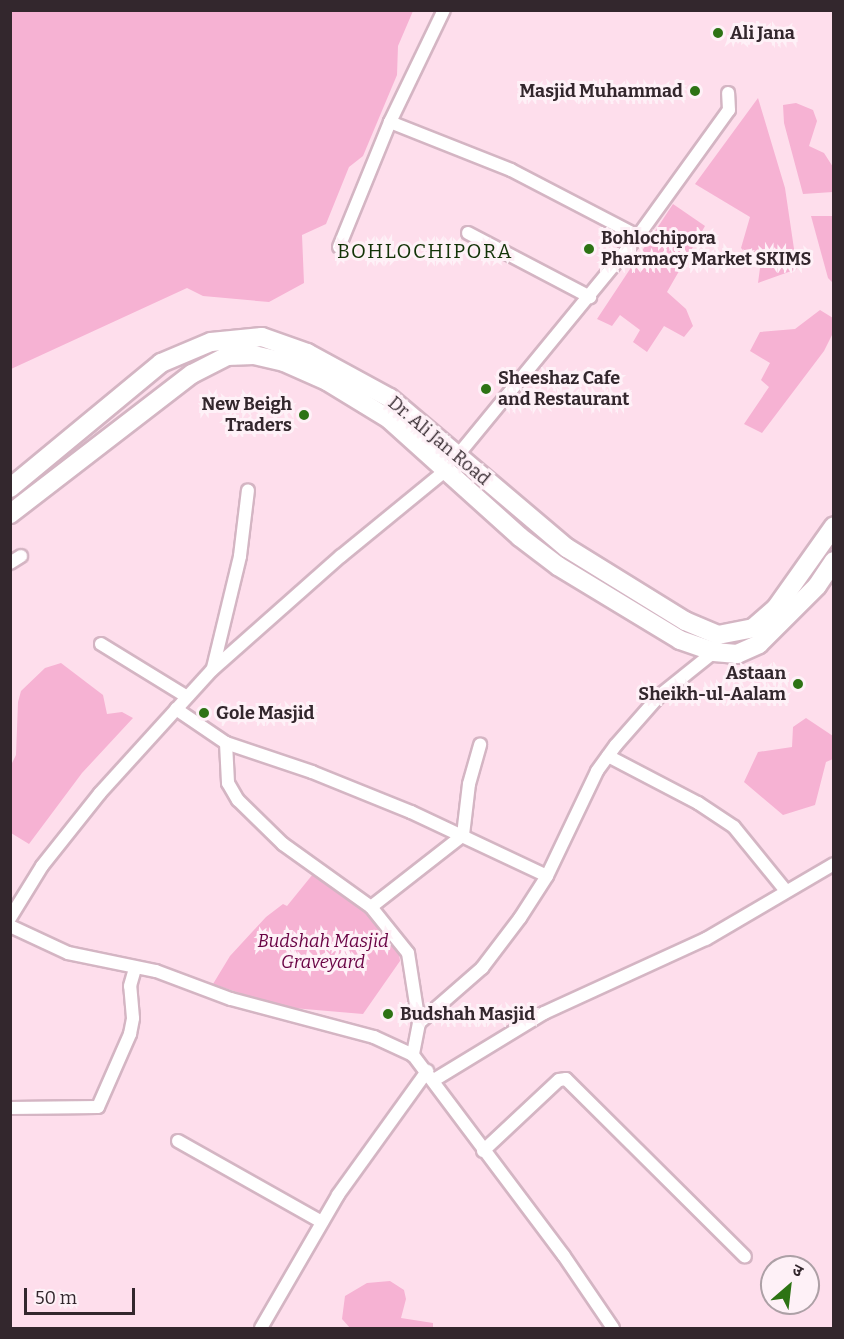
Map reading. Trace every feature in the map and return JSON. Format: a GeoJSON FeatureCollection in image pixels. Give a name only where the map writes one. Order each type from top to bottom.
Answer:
{"type":"FeatureCollection","features":[{"type":"Feature","properties":{"kind":"main road","name":"Dr. Ali Jan Road"},"geometry":{"type":"LineString","coordinates":[[10,489],[161,363],[211,342],[236,337],[262,337],[289,344],[347,372],[390,398],[567,548],[685,621],[718,635],[753,628],[776,608],[834,525]]}},
{"type":"Feature","properties":{"kind":"main road","name":"Dr. Ali Jan Road"},"geometry":{"type":"LineString","coordinates":[[10,514],[192,374],[227,356],[254,355],[284,362],[327,381],[389,419],[520,537],[558,566],[680,640],[714,652],[737,654],[759,644],[816,586],[834,561]]}},
{"type":"Feature","properties":{"kind":"street"},"geometry":{"type":"LineString","coordinates":[[339,247],[390,122],[444,10]]}},
{"type":"Feature","properties":{"kind":"street"},"geometry":{"type":"LineString","coordinates":[[458,455],[638,236],[729,110],[729,93]]}},
{"type":"Feature","properties":{"kind":"street"},"geometry":{"type":"LineString","coordinates":[[390,122],[511,170],[638,236]]}},
{"type":"Feature","properties":{"kind":"street"},"geometry":{"type":"LineString","coordinates":[[468,233],[590,297]]}},
{"type":"Feature","properties":{"kind":"street"},"geometry":{"type":"LineString","coordinates":[[10,918],[26,888],[100,793],[212,670],[332,564],[446,470]]}},
{"type":"Feature","properties":{"kind":"street"},"geometry":{"type":"LineString","coordinates":[[212,670],[238,566],[248,490]]}},
{"type":"Feature","properties":{"kind":"street"},"geometry":{"type":"LineString","coordinates":[[10,563],[21,556]]}},
{"type":"Feature","properties":{"kind":"street"},"geometry":{"type":"LineString","coordinates":[[101,644],[187,697]]}},
{"type":"Feature","properties":{"kind":"street"},"geometry":{"type":"LineString","coordinates":[[419,1023],[482,968],[547,876],[581,802],[608,756],[659,696],[714,652]]}},
{"type":"Feature","properties":{"kind":"street"},"geometry":{"type":"LineString","coordinates":[[176,710],[226,743],[312,772],[463,835],[547,876]]}},
{"type":"Feature","properties":{"kind":"street"},"geometry":{"type":"LineString","coordinates":[[226,743],[228,783],[238,800],[283,844],[371,907],[408,953],[419,1023],[413,1055]]}},
{"type":"Feature","properties":{"kind":"street"},"geometry":{"type":"LineString","coordinates":[[371,907],[463,835],[469,784],[480,745]]}},
{"type":"Feature","properties":{"kind":"street"},"geometry":{"type":"LineString","coordinates":[[608,756],[698,803],[734,827],[786,891]]}},
{"type":"Feature","properties":{"kind":"street"},"geometry":{"type":"LineString","coordinates":[[261,1329],[322,1222],[431,1075],[544,1013],[706,939],[834,864]]}},
{"type":"Feature","properties":{"kind":"street"},"geometry":{"type":"LineString","coordinates":[[10,926],[68,953],[156,971],[254,1006],[374,1037],[413,1055],[431,1075],[483,1151],[564,1256],[612,1329]]}},
{"type":"Feature","properties":{"kind":"street"},"geometry":{"type":"LineString","coordinates":[[10,1108],[98,1107],[130,1034],[133,1018],[130,986],[135,968]]}},
{"type":"Feature","properties":{"kind":"street"},"geometry":{"type":"LineString","coordinates":[[483,1151],[559,1080],[566,1079],[745,1257]]}},
{"type":"Feature","properties":{"kind":"street"},"geometry":{"type":"LineString","coordinates":[[178,1141],[322,1222]]}},
{"type":"Feature","properties":{"kind":"green space"},"geometry":{"type":"Polygon","coordinates":[[[10,11],[413,11],[398,46],[397,75],[363,156],[349,167],[326,224],[302,235],[304,283],[269,302],[203,296],[187,288],[11,369],[10,11]]]}},
{"type":"Feature","properties":{"kind":"green space"},"geometry":{"type":"Polygon","coordinates":[[[758,98],[785,188],[797,269],[758,283],[760,268],[741,248],[750,217],[695,184],[758,98]]]}},
{"type":"Feature","properties":{"kind":"green space"},"geometry":{"type":"Polygon","coordinates":[[[796,103],[813,110],[817,121],[809,146],[824,153],[833,167],[833,192],[803,194],[784,123],[783,105],[796,103]]]}},
{"type":"Feature","properties":{"kind":"green space"},"geometry":{"type":"Polygon","coordinates":[[[673,204],[705,226],[667,292],[686,309],[693,326],[684,337],[664,326],[647,352],[633,342],[640,330],[620,315],[612,326],[597,319],[673,204]]]}},
{"type":"Feature","properties":{"kind":"green space"},"geometry":{"type":"Polygon","coordinates":[[[811,216],[833,216],[833,283],[828,278],[811,216]]]}},
{"type":"Feature","properties":{"kind":"green space"},"geometry":{"type":"Polygon","coordinates":[[[820,310],[833,318],[833,333],[824,351],[762,433],[744,424],[769,387],[761,380],[770,363],[750,351],[760,332],[795,329],[820,310]]]}},
{"type":"Feature","properties":{"kind":"green space"},"geometry":{"type":"Polygon","coordinates":[[[61,663],[103,695],[107,714],[122,712],[133,718],[82,773],[29,844],[11,833],[11,765],[16,755],[18,702],[21,691],[45,668],[61,663]]]}},
{"type":"Feature","properties":{"kind":"green space"},"geometry":{"type":"Polygon","coordinates":[[[806,718],[833,736],[833,759],[826,762],[815,805],[783,815],[744,782],[758,752],[792,747],[793,727],[806,718]]]}},
{"type":"Feature","properties":{"kind":"green space","name":"Budshah Masjid Graveyard"},"geometry":{"type":"Polygon","coordinates":[[[313,874],[365,910],[398,945],[400,961],[363,1014],[281,1007],[213,984],[230,956],[266,917],[283,904],[287,906],[313,874]]]}},
{"type":"Feature","properties":{"kind":"green space"},"geometry":{"type":"Polygon","coordinates":[[[390,1281],[404,1290],[406,1299],[401,1318],[433,1323],[433,1328],[350,1328],[342,1319],[345,1296],[367,1283],[390,1281]]]}},
{"type":"Feature","properties":{"kind":"place","name":"Ali Jana"},"geometry":{"type":"Point","coordinates":[718,33]}},
{"type":"Feature","properties":{"kind":"place","name":"Masjid Muhammad"},"geometry":{"type":"Point","coordinates":[695,91]}},
{"type":"Feature","properties":{"kind":"place","name":"Bohlochipora Pharmacy Market SKIMS"},"geometry":{"type":"Point","coordinates":[589,249]}},
{"type":"Feature","properties":{"kind":"place","name":"Sheeshaz Cafe and Restaurant"},"geometry":{"type":"Point","coordinates":[486,389]}},
{"type":"Feature","properties":{"kind":"place","name":"New Beigh Traders"},"geometry":{"type":"Point","coordinates":[304,415]}},
{"type":"Feature","properties":{"kind":"place","name":"Astaan Sheikh-ul-Aalam"},"geometry":{"type":"Point","coordinates":[798,684]}},
{"type":"Feature","properties":{"kind":"place","name":"Gole Masjid"},"geometry":{"type":"Point","coordinates":[204,713]}},
{"type":"Feature","properties":{"kind":"place","name":"Budshah Masjid"},"geometry":{"type":"Point","coordinates":[388,1014]}},
{"type":"Feature","properties":{"kind":"district","name":"BOHLOCHIPORA"},"geometry":{"type":"Point","coordinates":[425,251]}}]}
